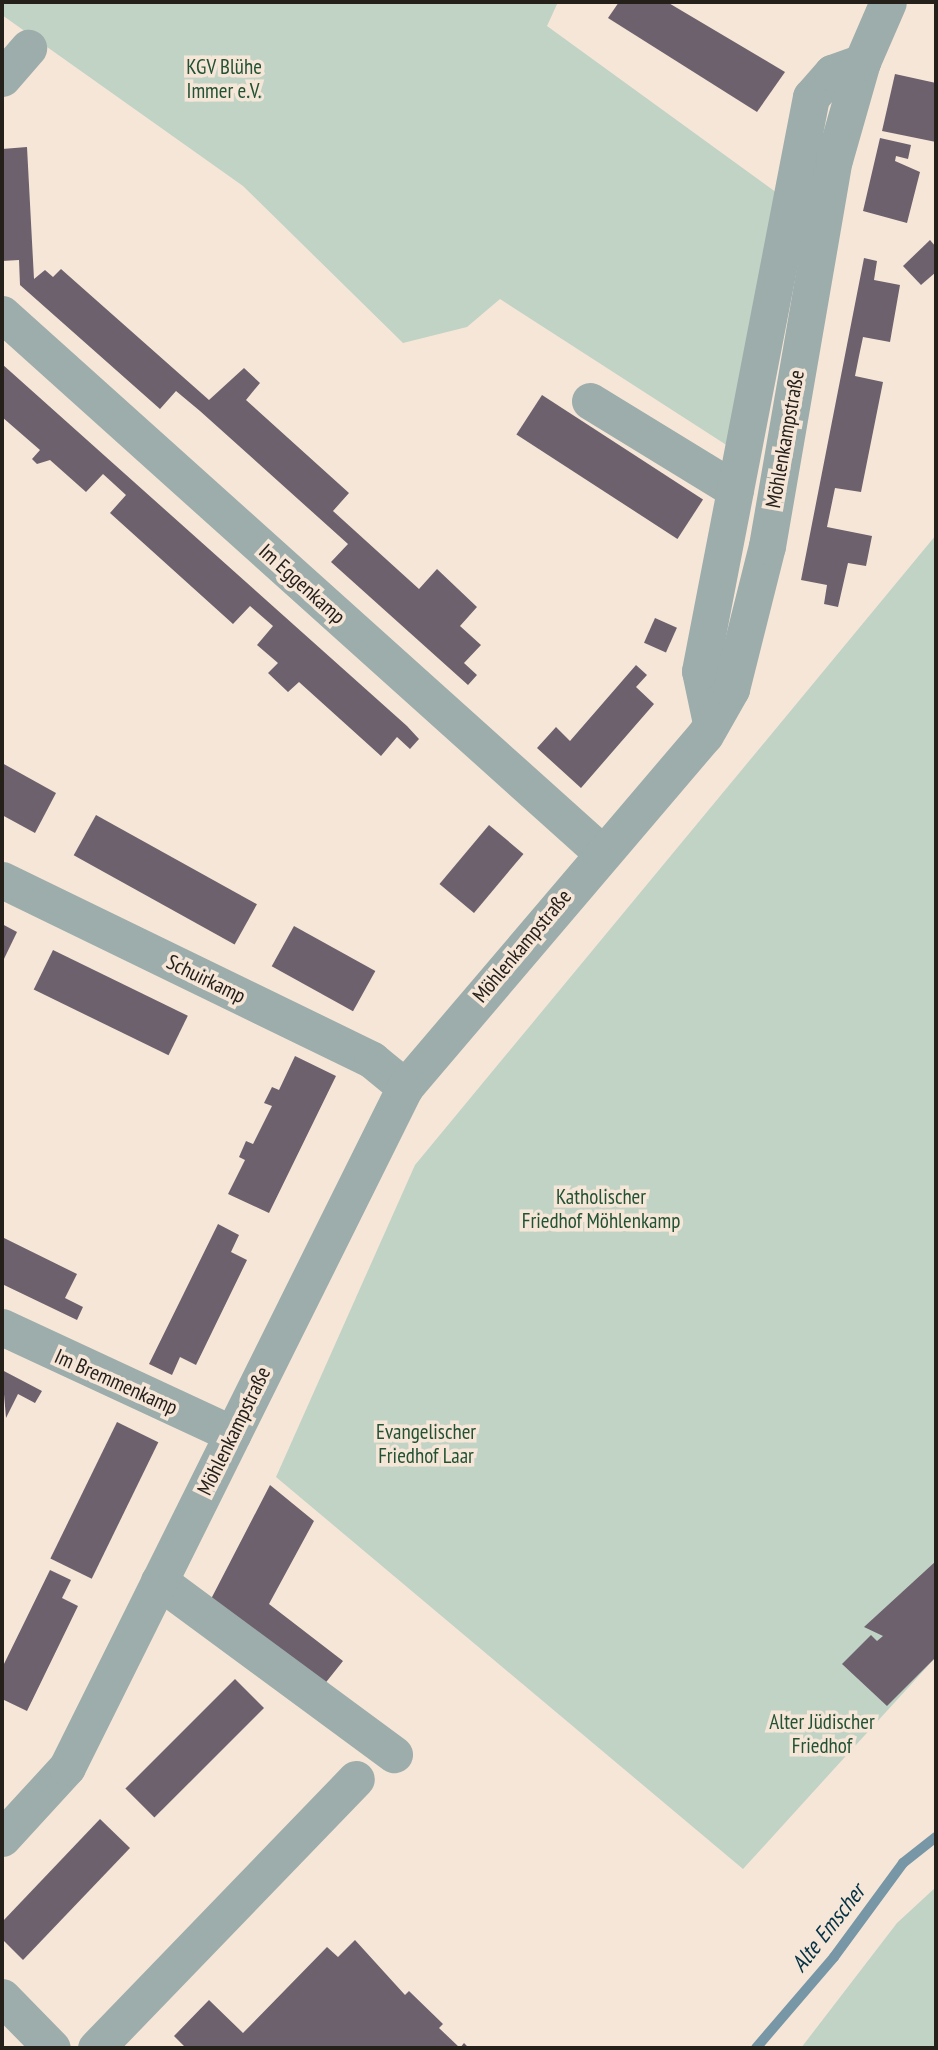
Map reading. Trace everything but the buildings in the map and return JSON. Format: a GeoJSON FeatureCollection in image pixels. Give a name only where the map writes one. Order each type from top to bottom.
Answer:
{"type":"FeatureCollection","features":[{"type":"Feature","properties":{"kind":"street","name":"Möhlenkampstraße"},"geometry":{"type":"LineString","coordinates":[[2,1838],[67,1767],[405,1087],[712,723],[732,689],[746,643],[834,160],[862,62],[888,2]]}},
{"type":"Feature","properties":{"kind":"street"},"geometry":{"type":"LineString","coordinates":[[2,78],[28,48]]}},
{"type":"Feature","properties":{"kind":"street"},"geometry":{"type":"LineString","coordinates":[[712,723],[700,671],[811,97],[832,73],[862,62]]}},
{"type":"Feature","properties":{"kind":"street","name":"Im Eggenkamp"},"geometry":{"type":"LineString","coordinates":[[2,314],[602,853]]}},
{"type":"Feature","properties":{"kind":"street"},"geometry":{"type":"LineString","coordinates":[[590,401],[735,490]]}},
{"type":"Feature","properties":{"kind":"street","name":"Schuirkamp"},"geometry":{"type":"LineString","coordinates":[[2,880],[372,1060],[405,1087]]}},
{"type":"Feature","properties":{"kind":"street","name":"Im Bremmenkamp"},"geometry":{"type":"LineString","coordinates":[[2,1327],[232,1434]]}},
{"type":"Feature","properties":{"kind":"street"},"geometry":{"type":"LineString","coordinates":[[159,1581],[394,1754]]}},
{"type":"Feature","properties":{"kind":"street"},"geometry":{"type":"LineString","coordinates":[[96,2048],[356,1779]]}},
{"type":"Feature","properties":{"kind":"street"},"geometry":{"type":"LineString","coordinates":[[2,1997],[52,2048]]}},
{"type":"Feature","properties":{"kind":"green space","name":"KGV Blühe Immer e.V."},"geometry":{"type":"Polygon","coordinates":[[[2,2],[558,2],[547,26],[777,193],[728,446],[500,299],[467,327],[403,343],[243,186],[2,15],[2,2]]]}},
{"type":"Feature","properties":{"kind":"green space"},"geometry":{"type":"Polygon","coordinates":[[[936,535],[936,1657],[743,1869],[276,1477],[415,1165],[936,535]]]}},
{"type":"Feature","properties":{"kind":"green space"},"geometry":{"type":"Polygon","coordinates":[[[936,1887],[936,2048],[801,2048],[897,1923],[936,1887]]]}},
{"type":"Feature","properties":{"kind":"waterway","name":"Alte Emscher"},"geometry":{"type":"LineString","coordinates":[[756,2048],[834,1957],[903,1863],[936,1837]]}},
{"type":"Feature","properties":{"kind":"park label","name":"Katholischer Friedhof Möhlenkamp"},"geometry":{"type":"Point","coordinates":[601,1209]}},
{"type":"Feature","properties":{"kind":"park label","name":"Evangelischer Friedhof Laar"},"geometry":{"type":"Point","coordinates":[426,1444]}},
{"type":"Feature","properties":{"kind":"park label","name":"Alter Jüdischer Friedhof"},"geometry":{"type":"Point","coordinates":[822,1734]}}]}
